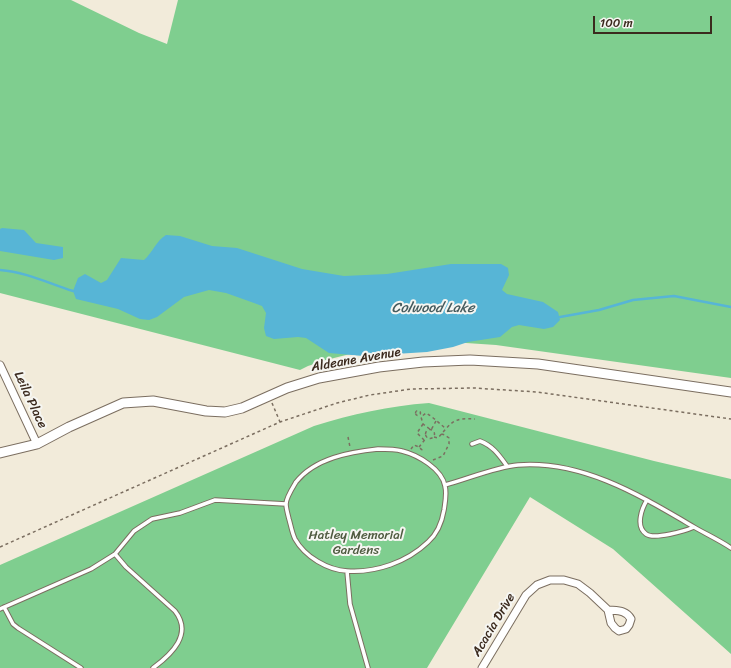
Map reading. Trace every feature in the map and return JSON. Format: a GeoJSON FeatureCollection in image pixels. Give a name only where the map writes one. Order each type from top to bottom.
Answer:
{"type":"FeatureCollection","features":[{"type":"Feature","properties":{"kind":"street","name":"Aldeane Avenue"},"geometry":{"type":"LineString","coordinates":[[0,453],[37,444],[69,427],[123,403],[153,401],[206,411],[225,412],[242,408],[269,395],[319,378],[379,367],[422,362],[470,360],[505,361],[581,369],[731,392]]}},
{"type":"Feature","properties":{"kind":"street","name":"Leila Place"},"geometry":{"type":"LineString","coordinates":[[0,365],[37,444]]}},
{"type":"Feature","properties":{"kind":"street","name":"Acacia Drive"},"geometry":{"type":"LineString","coordinates":[[482,668],[526,595],[536,586],[550,580],[564,580],[578,584],[608,610]]}},
{"type":"Feature","properties":{"kind":"lane"},"geometry":{"type":"LineString","coordinates":[[472,444],[480,440],[488,444],[494,449],[507,466]]}},
{"type":"Feature","properties":{"kind":"lane"},"geometry":{"type":"LineString","coordinates":[[392,449],[409,453],[428,464],[440,476],[445,486],[446,498],[443,517],[439,526],[428,542],[410,555],[385,567],[360,571],[336,569],[317,561],[301,547],[291,530],[286,504],[296,482],[315,466],[352,452],[392,449]]}},
{"type":"Feature","properties":{"kind":"lane"},"geometry":{"type":"LineString","coordinates":[[445,486],[507,466],[529,464],[565,468],[602,479],[647,500],[731,548]]}},
{"type":"Feature","properties":{"kind":"lane"},"geometry":{"type":"LineString","coordinates":[[81,668],[18,628],[13,624],[2,608],[91,569],[115,554],[134,531],[152,520],[180,513],[215,500],[286,504]]}},
{"type":"Feature","properties":{"kind":"lane"},"geometry":{"type":"LineString","coordinates":[[647,500],[641,509],[640,517],[642,529],[647,535],[654,536],[678,532],[694,527]]}},
{"type":"Feature","properties":{"kind":"lane"},"geometry":{"type":"LineString","coordinates":[[115,554],[126,567],[167,603],[180,617],[182,624],[180,641],[160,663],[153,668]]}},
{"type":"Feature","properties":{"kind":"lane"},"geometry":{"type":"LineString","coordinates":[[346,571],[350,604],[368,668]]}},
{"type":"Feature","properties":{"kind":"path"},"geometry":{"type":"LineString","coordinates":[[0,548],[280,422],[306,412],[370,395],[411,388],[474,388],[537,392],[731,419]]}},
{"type":"Feature","properties":{"kind":"path"},"geometry":{"type":"LineString","coordinates":[[269,395],[280,422]]}},
{"type":"Feature","properties":{"kind":"path"},"geometry":{"type":"LineString","coordinates":[[434,437],[434,433],[423,424],[421,414],[426,413],[444,428]]}},
{"type":"Feature","properties":{"kind":"path"},"geometry":{"type":"LineString","coordinates":[[427,437],[430,439],[434,437],[438,438],[444,428],[450,424],[462,419],[475,419]]}},
{"type":"Feature","properties":{"kind":"path"},"geometry":{"type":"LineString","coordinates":[[419,446],[427,437],[426,432],[431,430],[436,421]]}},
{"type":"Feature","properties":{"kind":"path"},"geometry":{"type":"LineString","coordinates":[[423,424],[417,433],[424,440]]}},
{"type":"Feature","properties":{"kind":"path"},"geometry":{"type":"LineString","coordinates":[[428,464],[434,459],[443,456],[447,448],[450,441],[449,438],[441,434]]}},
{"type":"Feature","properties":{"kind":"path"},"geometry":{"type":"LineString","coordinates":[[348,438],[352,452]]}},
{"type":"Feature","properties":{"kind":"green space"},"geometry":{"type":"Polygon","coordinates":[[[0,0],[71,0],[139,33],[167,44],[178,0],[731,0],[731,378],[496,345],[451,342],[366,350],[326,360],[300,370],[0,293],[0,0]]]}},
{"type":"Feature","properties":{"kind":"green space","name":"Hatley Memorial Gardens"},"geometry":{"type":"Polygon","coordinates":[[[429,403],[654,461],[731,479],[731,654],[613,549],[530,497],[427,668],[0,668],[0,565],[314,426],[371,411],[429,403]]]}},
{"type":"Feature","properties":{"kind":"water"},"geometry":{"type":"Polygon","coordinates":[[[0,229],[24,230],[36,243],[63,247],[63,258],[54,260],[0,251],[0,229]]]}},
{"type":"Feature","properties":{"kind":"water","name":"Colwood Lake"},"geometry":{"type":"Polygon","coordinates":[[[166,235],[180,236],[212,246],[237,248],[302,269],[344,276],[387,274],[451,264],[501,264],[508,268],[509,275],[502,290],[507,294],[543,302],[558,312],[560,320],[553,327],[544,329],[519,325],[512,327],[500,337],[468,342],[453,347],[427,352],[363,356],[329,353],[306,338],[298,337],[274,339],[266,336],[264,328],[266,313],[262,306],[226,293],[209,290],[184,297],[157,317],[149,320],[140,319],[118,309],[76,299],[73,291],[78,278],[85,274],[101,283],[107,280],[121,258],[144,260],[160,240],[166,235]]]}},
{"type":"Feature","properties":{"kind":"waterway"},"geometry":{"type":"LineString","coordinates":[[0,270],[28,275],[73,291]]}},
{"type":"Feature","properties":{"kind":"waterway"},"geometry":{"type":"LineString","coordinates":[[560,317],[599,310],[633,300],[674,296],[731,307]]}}]}
